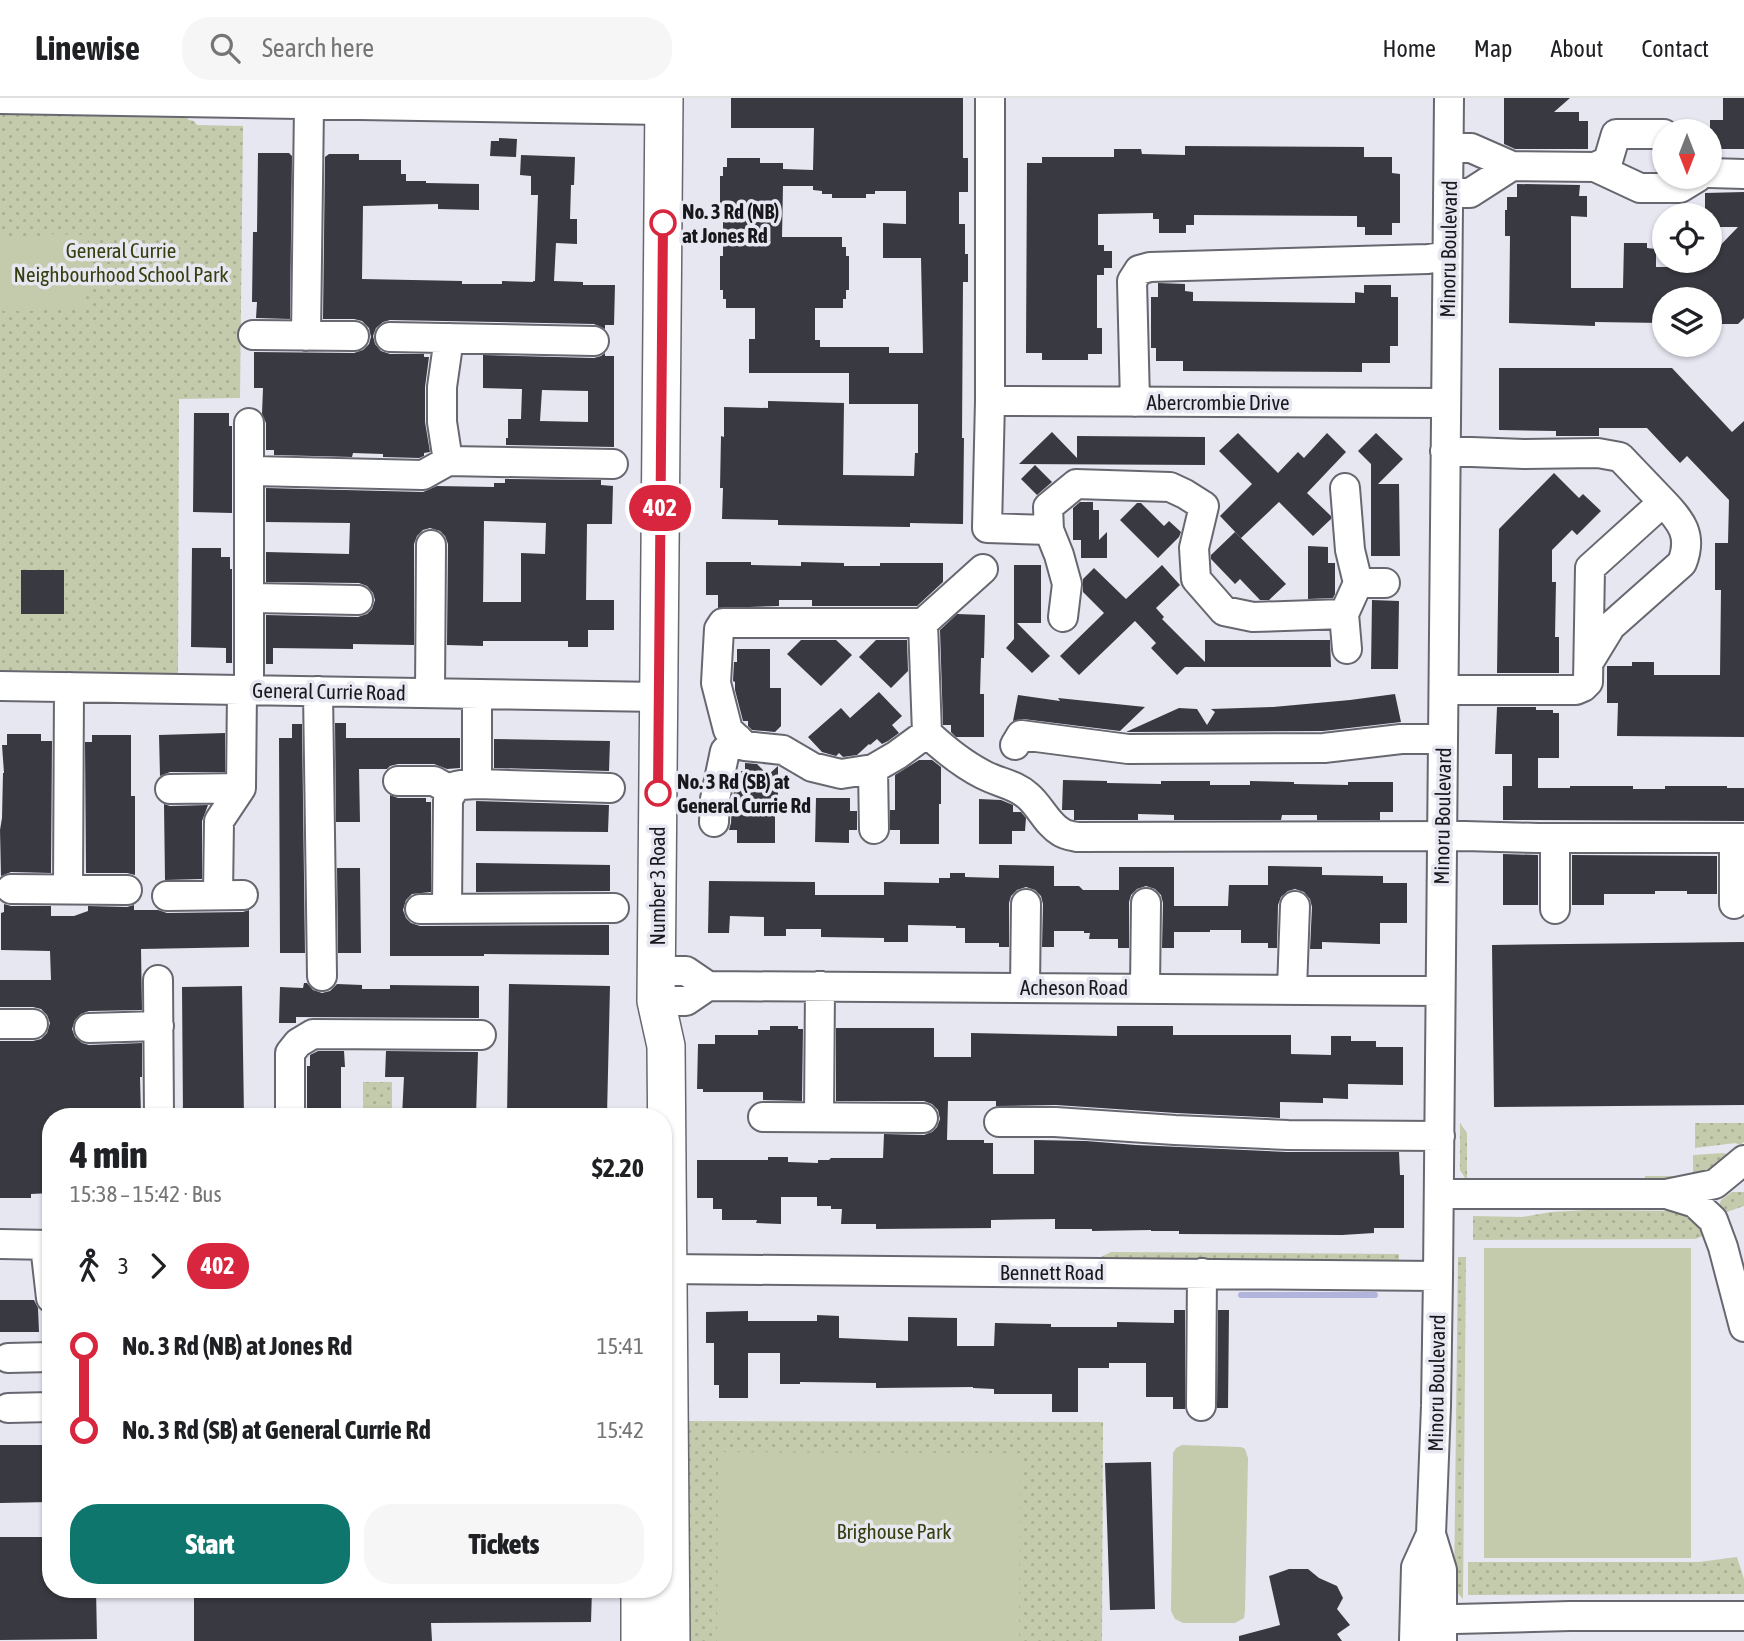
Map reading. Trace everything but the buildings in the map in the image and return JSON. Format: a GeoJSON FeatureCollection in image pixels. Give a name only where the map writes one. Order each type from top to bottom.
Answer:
{"type":"FeatureCollection","features":[{"type":"Feature","properties":{"kind":"main road","name":"Number 3 Road"},"geometry":{"type":"LineString","coordinates":[[644,1108],[645,1045],[656,986],[664,104]]}},
{"type":"Feature","properties":{"kind":"main road","name":"Number 3 Road"},"geometry":{"type":"LineString","coordinates":[[656,986],[666,1046],[666,1108]]}},
{"type":"Feature","properties":{"kind":"main road"},"geometry":{"type":"LineString","coordinates":[[640,1598],[640,1641]]}},
{"type":"Feature","properties":{"kind":"main road","name":"Number 3 Road"},"geometry":{"type":"LineString","coordinates":[[670,1598],[671,1641]]}},
{"type":"Feature","properties":{"kind":"street"},"geometry":{"type":"LineString","coordinates":[[990,98],[990,401],[987,528],[1049,530]]}},
{"type":"Feature","properties":{"kind":"street","name":"Minoru Boulevard"},"geometry":{"type":"LineString","coordinates":[[1428,1630],[1416,1567],[1431,1534],[1436,1406],[1449,98]]}},
{"type":"Feature","properties":{"kind":"street"},"geometry":{"type":"LineString","coordinates":[[10,99],[309,105],[403,102],[664,104]]}},
{"type":"Feature","properties":{"kind":"street"},"geometry":{"type":"LineString","coordinates":[[306,336],[309,105]]}},
{"type":"Feature","properties":{"kind":"street"},"geometry":{"type":"LineString","coordinates":[[1595,167],[1608,160],[1616,134],[1652,134]]}},
{"type":"Feature","properties":{"kind":"street"},"geometry":{"type":"LineString","coordinates":[[1448,148],[1471,148],[1512,166],[1595,167],[1640,188],[1652,188]]}},
{"type":"Feature","properties":{"kind":"street"},"geometry":{"type":"LineString","coordinates":[[1448,193],[1471,193],[1512,166]]}},
{"type":"Feature","properties":{"kind":"street"},"geometry":{"type":"LineString","coordinates":[[1722,173],[1744,174]]}},
{"type":"Feature","properties":{"kind":"street"},"geometry":{"type":"LineString","coordinates":[[1135,402],[1132,281],[1139,270],[1150,267],[1428,259],[1447,256]]}},
{"type":"Feature","properties":{"kind":"street"},"geometry":{"type":"LineString","coordinates":[[253,335],[355,336]]}},
{"type":"Feature","properties":{"kind":"street"},"geometry":{"type":"LineString","coordinates":[[390,337],[594,341]]}},
{"type":"Feature","properties":{"kind":"street"},"geometry":{"type":"LineString","coordinates":[[447,461],[442,422],[442,387],[449,338]]}},
{"type":"Feature","properties":{"kind":"street","name":"Abercrombie Drive"},"geometry":{"type":"LineString","coordinates":[[990,401],[1446,403]]}},
{"type":"Feature","properties":{"kind":"street"},"geometry":{"type":"LineString","coordinates":[[167,896],[231,895],[219,821],[241,788],[250,598],[249,423]]}},
{"type":"Feature","properties":{"kind":"street"},"geometry":{"type":"LineString","coordinates":[[1445,451],[1598,453],[1620,457],[1679,520],[1687,538],[1687,550],[1682,563],[1611,626],[1588,664]]}},
{"type":"Feature","properties":{"kind":"street"},"geometry":{"type":"LineString","coordinates":[[249,471],[424,475],[447,461],[613,464]]}},
{"type":"Feature","properties":{"kind":"street"},"geometry":{"type":"LineString","coordinates":[[1063,617],[1067,584],[1049,530],[1048,507],[1076,484],[1170,487],[1204,506],[1194,548],[1196,579],[1224,611],[1253,617],[1344,614]]}},
{"type":"Feature","properties":{"kind":"street"},"geometry":{"type":"LineString","coordinates":[[1345,488],[1350,550],[1358,583],[1344,614],[1347,649]]}},
{"type":"Feature","properties":{"kind":"street"},"geometry":{"type":"LineString","coordinates":[[1444,690],[1576,690],[1583,687],[1588,682],[1590,568],[1662,502]]}},
{"type":"Feature","properties":{"kind":"street"},"geometry":{"type":"LineString","coordinates":[[430,693],[431,545]]}},
{"type":"Feature","properties":{"kind":"street"},"geometry":{"type":"LineString","coordinates":[[927,733],[873,769],[841,774],[812,767],[783,750],[746,746],[728,730],[716,683],[719,629],[723,623],[923,622],[983,569]]}},
{"type":"Feature","properties":{"kind":"street"},"geometry":{"type":"LineString","coordinates":[[1358,583],[1385,583]]}},
{"type":"Feature","properties":{"kind":"street"},"geometry":{"type":"LineString","coordinates":[[250,598],[358,600]]}},
{"type":"Feature","properties":{"kind":"street"},"geometry":{"type":"LineString","coordinates":[[923,622],[927,733],[948,753],[975,771],[1013,785],[1029,796],[1062,833],[1077,837],[1442,835],[1739,838],[1734,904]]}},
{"type":"Feature","properties":{"kind":"street","name":"General Currie Road"},"geometry":{"type":"LineString","coordinates":[[0,687],[659,696]]}},
{"type":"Feature","properties":{"kind":"street"},"geometry":{"type":"LineString","coordinates":[[68,889],[69,687]]}},
{"type":"Feature","properties":{"kind":"street"},"geometry":{"type":"LineString","coordinates":[[318,691],[322,976]]}},
{"type":"Feature","properties":{"kind":"street"},"geometry":{"type":"LineString","coordinates":[[477,694],[464,788],[448,799],[433,909],[614,908]]}},
{"type":"Feature","properties":{"kind":"street"},"geometry":{"type":"LineString","coordinates":[[1015,745],[1021,735],[1128,750],[1324,748],[1401,739],[1443,739]]}},
{"type":"Feature","properties":{"kind":"street"},"geometry":{"type":"LineString","coordinates":[[714,822],[715,799],[725,751],[738,739]]}},
{"type":"Feature","properties":{"kind":"street"},"geometry":{"type":"LineString","coordinates":[[873,769],[874,829]]}},
{"type":"Feature","properties":{"kind":"street"},"geometry":{"type":"LineString","coordinates":[[398,781],[434,781],[464,788],[610,788]]}},
{"type":"Feature","properties":{"kind":"street"},"geometry":{"type":"LineString","coordinates":[[170,789],[241,788]]}},
{"type":"Feature","properties":{"kind":"street"},"geometry":{"type":"LineString","coordinates":[[1555,838],[1555,909]]}},
{"type":"Feature","properties":{"kind":"street"},"geometry":{"type":"LineString","coordinates":[[11,889],[128,890]]}},
{"type":"Feature","properties":{"kind":"street"},"geometry":{"type":"LineString","coordinates":[[1145,988],[1146,903]]}},
{"type":"Feature","properties":{"kind":"street"},"geometry":{"type":"LineString","coordinates":[[1025,987],[1026,904]]}},
{"type":"Feature","properties":{"kind":"street"},"geometry":{"type":"LineString","coordinates":[[1292,989],[1295,906]]}},
{"type":"Feature","properties":{"kind":"street"},"geometry":{"type":"LineString","coordinates":[[158,980],[159,1108]]}},
{"type":"Feature","properties":{"kind":"street","name":"Acheson Road"},"geometry":{"type":"LineString","coordinates":[[656,986],[686,1001],[708,985],[1440,991]]}},
{"type":"Feature","properties":{"kind":"street"},"geometry":{"type":"LineString","coordinates":[[819,1117],[820,985]]}},
{"type":"Feature","properties":{"kind":"street"},"geometry":{"type":"LineString","coordinates":[[0,1024],[33,1024]]}},
{"type":"Feature","properties":{"kind":"street"},"geometry":{"type":"LineString","coordinates":[[89,1028],[159,1026]]}},
{"type":"Feature","properties":{"kind":"street"},"geometry":{"type":"LineString","coordinates":[[290,1108],[290,1053],[298,1043],[313,1034],[481,1035]]}},
{"type":"Feature","properties":{"kind":"street"},"geometry":{"type":"LineString","coordinates":[[763,1117],[923,1118]]}},
{"type":"Feature","properties":{"kind":"street"},"geometry":{"type":"LineString","coordinates":[[999,1122],[1055,1122],[1288,1135],[1440,1136]]}},
{"type":"Feature","properties":{"kind":"street"},"geometry":{"type":"LineString","coordinates":[[1715,1184],[1744,1160]]}},
{"type":"Feature","properties":{"kind":"street"},"geometry":{"type":"LineString","coordinates":[[1438,1194],[1666,1194],[1744,1179]]}},
{"type":"Feature","properties":{"kind":"street"},"geometry":{"type":"LineString","coordinates":[[1666,1194],[1695,1203],[1713,1220],[1744,1327]]}},
{"type":"Feature","properties":{"kind":"street"},"geometry":{"type":"LineString","coordinates":[[0,1244],[42,1245]]}},
{"type":"Feature","properties":{"kind":"street"},"geometry":{"type":"LineString","coordinates":[[1201,1406],[1202,1273]]}},
{"type":"Feature","properties":{"kind":"street","name":"Bennett Road"},"geometry":{"type":"LineString","coordinates":[[672,1279],[1202,1273],[1438,1276]]}},
{"type":"Feature","properties":{"kind":"street"},"geometry":{"type":"LineString","coordinates":[[8,1358],[42,1357]]}},
{"type":"Feature","properties":{"kind":"street"},"geometry":{"type":"LineString","coordinates":[[8,1408],[42,1407]]}},
{"type":"Feature","properties":{"kind":"street"},"geometry":{"type":"LineString","coordinates":[[1428,1630],[1570,1616],[1744,1616]]}},
{"type":"Feature","properties":{"kind":"green space","name":"General Currie Neighbourhood School Park"},"geometry":{"type":"Polygon","coordinates":[[[0,110],[182,113],[197,125],[243,126],[240,398],[179,399],[178,680],[0,678],[0,110]]]}},
{"type":"Feature","properties":{"kind":"green space"},"geometry":{"type":"Polygon","coordinates":[[[46,234],[88,235],[86,307],[44,306],[43,311],[0,311],[1,239],[45,240],[46,234]]]}},
{"type":"Feature","properties":{"kind":"green space"},"geometry":{"type":"Polygon","coordinates":[[[363,1082],[392,1082],[392,1108],[363,1108],[363,1082]]]}},
{"type":"Feature","properties":{"kind":"green space"},"geometry":{"type":"Polygon","coordinates":[[[1460,1123],[1467,1133],[1467,1181],[1460,1170],[1460,1123]]]}},
{"type":"Feature","properties":{"kind":"green space"},"geometry":{"type":"Polygon","coordinates":[[[1695,1123],[1744,1123],[1744,1142],[1740,1145],[1735,1143],[1695,1148],[1695,1123]]]}},
{"type":"Feature","properties":{"kind":"green space"},"geometry":{"type":"Polygon","coordinates":[[[1693,1155],[1730,1155],[1718,1168],[1696,1180],[1645,1182],[1645,1176],[1693,1176],[1693,1155]]]}},
{"type":"Feature","properties":{"kind":"green space"},"geometry":{"type":"Polygon","coordinates":[[[1732,1192],[1744,1192],[1744,1206],[1721,1214],[1721,1200],[1732,1192]]]}},
{"type":"Feature","properties":{"kind":"green space"},"geometry":{"type":"Polygon","coordinates":[[[1588,1210],[1674,1211],[1692,1219],[1704,1235],[1696,1239],[1473,1240],[1473,1216],[1522,1217],[1588,1210]]]}},
{"type":"Feature","properties":{"kind":"green space"},"geometry":{"type":"Polygon","coordinates":[[[1484,1248],[1691,1248],[1691,1558],[1484,1558],[1484,1248]]]}},
{"type":"Feature","properties":{"kind":"green space"},"geometry":{"type":"Polygon","coordinates":[[[1111,1252],[1399,1254],[1399,1267],[1375,1267],[1360,1261],[1226,1260],[1217,1267],[1190,1267],[1174,1260],[1095,1260],[1111,1252]]]}},
{"type":"Feature","properties":{"kind":"green space"},"geometry":{"type":"Polygon","coordinates":[[[1458,1257],[1466,1257],[1463,1599],[1454,1589],[1458,1257]]]}},
{"type":"Feature","properties":{"kind":"green space","name":"Brighouse Park"},"geometry":{"type":"Polygon","coordinates":[[[684,1421],[1103,1422],[1102,1641],[685,1641],[684,1421]]]}},
{"type":"Feature","properties":{"kind":"green space"},"geometry":{"type":"Polygon","coordinates":[[[1182,1445],[1241,1447],[1245,1449],[1248,1458],[1245,1611],[1244,1618],[1235,1623],[1183,1623],[1175,1619],[1171,1611],[1173,1453],[1182,1445]]]}},
{"type":"Feature","properties":{"kind":"green space","name":"Brighouse Park"},"geometry":{"type":"Polygon","coordinates":[[[718,1452],[1020,1453],[1019,1641],[717,1641],[718,1452]]]}},
{"type":"Feature","properties":{"kind":"green space"},"geometry":{"type":"Polygon","coordinates":[[[1737,1557],[1744,1579],[1744,1594],[1468,1595],[1468,1562],[1699,1562],[1737,1557]]]}},
{"type":"Feature","properties":{"kind":"waterway"},"geometry":{"type":"LineString","coordinates":[[1241,1295],[1375,1295]]}},
{"type":"Feature","properties":{"kind":"bus line","name":"402"},"geometry":{"type":"LineString","coordinates":[[658,793],[663,223]]}},
{"type":"Feature","properties":{"kind":"place","name":"No. 3 Rd (NB) at Jones Rd"},"geometry":{"type":"Point","coordinates":[663,223]}},
{"type":"Feature","properties":{"kind":"place","name":"No. 3 Rd (SB) at General Currie Rd"},"geometry":{"type":"Point","coordinates":[658,793]}}]}
